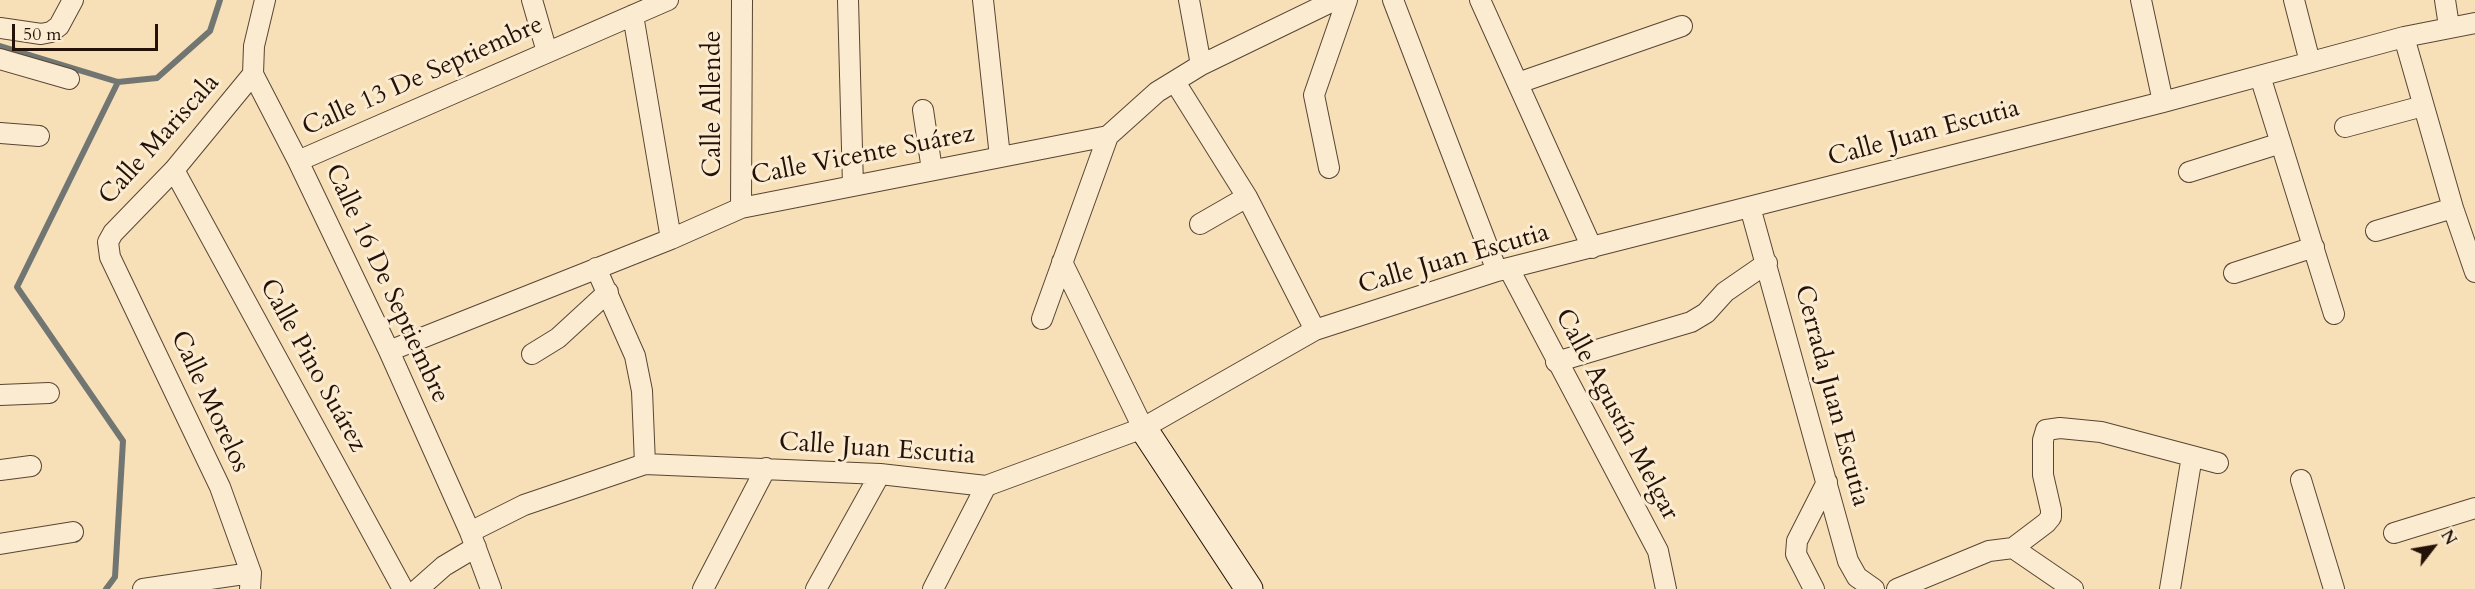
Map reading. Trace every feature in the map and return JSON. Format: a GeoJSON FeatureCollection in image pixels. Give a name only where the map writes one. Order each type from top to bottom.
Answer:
{"type":"FeatureCollection","features":[{"type":"Feature","properties":{"kind":"street"},"geometry":{"type":"LineString","coordinates":[[0,28],[41,34],[51,32],[59,26],[73,0]]}},
{"type":"Feature","properties":{"kind":"street","name":"Calle 16 De Septiembre"},"geometry":{"type":"LineString","coordinates":[[265,0],[254,46],[253,74],[298,161],[389,351],[473,539],[491,589]]}},
{"type":"Feature","properties":{"kind":"street"},"geometry":{"type":"LineString","coordinates":[[532,0],[547,52]]}},
{"type":"Feature","properties":{"kind":"street","name":"Calle 13 De Septiembre"},"geometry":{"type":"LineString","coordinates":[[298,161],[668,0]]}},
{"type":"Feature","properties":{"kind":"street","name":"Calle Allende"},"geometry":{"type":"LineString","coordinates":[[741,208],[742,0]]}},
{"type":"Feature","properties":{"kind":"street"},"geometry":{"type":"LineString","coordinates":[[848,0],[853,186]]}},
{"type":"Feature","properties":{"kind":"street"},"geometry":{"type":"LineString","coordinates":[[983,0],[1000,157]]}},
{"type":"Feature","properties":{"kind":"street"},"geometry":{"type":"LineString","coordinates":[[1190,0],[1201,65]]}},
{"type":"Feature","properties":{"kind":"street"},"geometry":{"type":"LineString","coordinates":[[1042,319],[1108,136],[1157,92],[1201,65],[1335,0]]}},
{"type":"Feature","properties":{"kind":"street"},"geometry":{"type":"LineString","coordinates":[[1329,168],[1314,95],[1347,0]]}},
{"type":"Feature","properties":{"kind":"street","name":"Calle Agustín Melgar"},"geometry":{"type":"LineString","coordinates":[[1393,0],[1503,270],[1557,362],[1658,551],[1666,589]]}},
{"type":"Feature","properties":{"kind":"street"},"geometry":{"type":"LineString","coordinates":[[1480,0],[1592,248]]}},
{"type":"Feature","properties":{"kind":"street"},"geometry":{"type":"LineString","coordinates":[[2141,0],[2163,102]]}},
{"type":"Feature","properties":{"kind":"street"},"geometry":{"type":"LineString","coordinates":[[2294,0],[2310,62]]}},
{"type":"Feature","properties":{"kind":"street"},"geometry":{"type":"LineString","coordinates":[[2445,0],[2449,26]]}},
{"type":"Feature","properties":{"kind":"street"},"geometry":{"type":"LineString","coordinates":[[633,15],[671,239]]}},
{"type":"Feature","properties":{"kind":"street","name":"Calle Juan Escutia"},"geometry":{"type":"LineString","coordinates":[[473,539],[525,505],[645,464],[880,474],[986,486],[1143,428],[1315,330],[1503,270],[2163,102],[2404,37],[2449,26],[2475,23]]}},
{"type":"Feature","properties":{"kind":"street"},"geometry":{"type":"LineString","coordinates":[[1518,83],[1682,26]]}},
{"type":"Feature","properties":{"kind":"street"},"geometry":{"type":"LineString","coordinates":[[2404,37],[2422,106],[2475,272]]}},
{"type":"Feature","properties":{"kind":"street"},"geometry":{"type":"LineString","coordinates":[[0,59],[69,79]]}},
{"type":"Feature","properties":{"kind":"street","name":"Calle Mariscala"},"geometry":{"type":"LineString","coordinates":[[108,242],[113,233],[174,170],[253,74]]}},
{"type":"Feature","properties":{"kind":"street"},"geometry":{"type":"LineString","coordinates":[[2260,76],[2334,314]]}},
{"type":"Feature","properties":{"kind":"street"},"geometry":{"type":"LineString","coordinates":[[1175,81],[1248,197],[1315,330]]}},
{"type":"Feature","properties":{"kind":"street"},"geometry":{"type":"LineString","coordinates":[[2345,127],[2422,106]]}},
{"type":"Feature","properties":{"kind":"street"},"geometry":{"type":"LineString","coordinates":[[923,110],[932,170]]}},
{"type":"Feature","properties":{"kind":"street"},"geometry":{"type":"LineString","coordinates":[[0,133],[39,136]]}},
{"type":"Feature","properties":{"kind":"street","name":"Calle Vicente Suárez"},"geometry":{"type":"LineString","coordinates":[[389,351],[671,239],[741,208],[1108,136]]}},
{"type":"Feature","properties":{"kind":"street"},"geometry":{"type":"LineString","coordinates":[[2189,172],[2281,142]]}},
{"type":"Feature","properties":{"kind":"street","name":"Calle Pino Suárez"},"geometry":{"type":"LineString","coordinates":[[174,170],[403,589]]}},
{"type":"Feature","properties":{"kind":"street"},"geometry":{"type":"LineString","coordinates":[[1200,225],[1248,197]]}},
{"type":"Feature","properties":{"kind":"street","name":"Cerrada Juan Escutia"},"geometry":{"type":"LineString","coordinates":[[1750,207],[1848,561],[1857,577],[1874,589]]}},
{"type":"Feature","properties":{"kind":"street"},"geometry":{"type":"LineString","coordinates":[[2376,231],[2453,208]]}},
{"type":"Feature","properties":{"kind":"street","name":"Calle Morelos"},"geometry":{"type":"LineString","coordinates":[[108,242],[111,257],[220,486],[250,581]]}},
{"type":"Feature","properties":{"kind":"street"},"geometry":{"type":"LineString","coordinates":[[2234,273],[2314,247]]}},
{"type":"Feature","properties":{"kind":"street"},"geometry":{"type":"LineString","coordinates":[[1062,262],[1143,428],[1249,589]]}},
{"type":"Feature","properties":{"kind":"street"},"geometry":{"type":"LineString","coordinates":[[1557,362],[1691,322],[1706,313],[1725,292],[1767,263]]}},
{"type":"Feature","properties":{"kind":"street"},"geometry":{"type":"LineString","coordinates":[[596,268],[635,356],[642,391],[645,464]]}},
{"type":"Feature","properties":{"kind":"street"},"geometry":{"type":"LineString","coordinates":[[532,354],[558,338],[608,292]]}},
{"type":"Feature","properties":{"kind":"street"},"geometry":{"type":"LineString","coordinates":[[0,396],[49,393]]}},
{"type":"Feature","properties":{"kind":"street"},"geometry":{"type":"LineString","coordinates":[[1898,589],[1989,551],[2013,548],[2050,517],[2043,475],[2043,440],[2046,430],[2060,428],[2101,432],[2218,463]]}},
{"type":"Feature","properties":{"kind":"street"},"geometry":{"type":"LineString","coordinates":[[2170,589],[2192,456]]}},
{"type":"Feature","properties":{"kind":"street"},"geometry":{"type":"LineString","coordinates":[[0,470],[31,466]]}},
{"type":"Feature","properties":{"kind":"street"},"geometry":{"type":"LineString","coordinates":[[703,589],[766,468]]}},
{"type":"Feature","properties":{"kind":"street"},"geometry":{"type":"LineString","coordinates":[[816,589],[880,474]]}},
{"type":"Feature","properties":{"kind":"street"},"geometry":{"type":"LineString","coordinates":[[2301,480],[2334,589]]}},
{"type":"Feature","properties":{"kind":"street"},"geometry":{"type":"LineString","coordinates":[[1814,589],[1796,554],[1797,541],[1827,482]]}},
{"type":"Feature","properties":{"kind":"street"},"geometry":{"type":"LineString","coordinates":[[933,589],[986,486]]}},
{"type":"Feature","properties":{"kind":"street"},"geometry":{"type":"LineString","coordinates":[[2394,533],[2475,508]]}},
{"type":"Feature","properties":{"kind":"street"},"geometry":{"type":"LineString","coordinates":[[0,544],[73,532]]}},
{"type":"Feature","properties":{"kind":"street"},"geometry":{"type":"LineString","coordinates":[[418,589],[473,539]]}},
{"type":"Feature","properties":{"kind":"street"},"geometry":{"type":"LineString","coordinates":[[2013,548],[2073,589]]}},
{"type":"Feature","properties":{"kind":"street"},"geometry":{"type":"LineString","coordinates":[[143,589],[250,581]]}},
{"type":"Feature","properties":{"kind":"waterway"},"geometry":{"type":"LineString","coordinates":[[0,46],[118,82],[157,78],[210,31],[220,0]]}},
{"type":"Feature","properties":{"kind":"waterway"},"geometry":{"type":"LineString","coordinates":[[106,589],[115,577],[123,441],[17,287],[118,82]]}}]}
